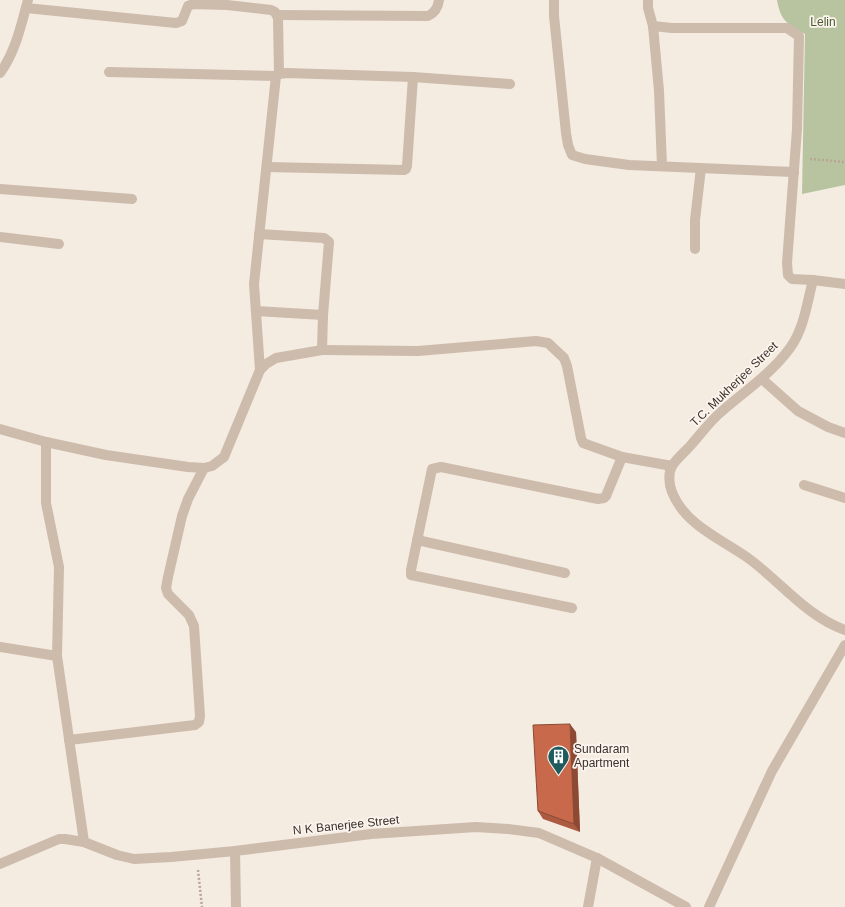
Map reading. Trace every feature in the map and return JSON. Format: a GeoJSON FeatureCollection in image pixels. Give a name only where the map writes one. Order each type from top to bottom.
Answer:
{"type":"FeatureCollection","features":[{"type":"Feature","properties":{"kind":"street"},"geometry":{"type":"LineString","coordinates":[[0,73],[5,56],[17,38],[27,4],[176,23],[182,21],[188,2],[271,10],[277,15],[428,16],[436,11],[439,0]]}},
{"type":"Feature","properties":{"kind":"street"},"geometry":{"type":"LineString","coordinates":[[554,0],[554,16],[566,133],[568,145],[572,155],[585,159],[629,165],[794,172]]}},
{"type":"Feature","properties":{"kind":"street"},"geometry":{"type":"LineString","coordinates":[[648,0],[648,8],[653,26],[659,91],[662,166]]}},
{"type":"Feature","properties":{"kind":"street"},"geometry":{"type":"LineString","coordinates":[[260,370],[254,284],[278,75],[277,15]]}},
{"type":"Feature","properties":{"kind":"street"},"geometry":{"type":"LineString","coordinates":[[653,26],[672,28],[787,28],[799,36],[796,158],[787,271],[788,275],[792,279],[845,284]]}},
{"type":"Feature","properties":{"kind":"street"},"geometry":{"type":"LineString","coordinates":[[109,72],[278,75],[287,73],[413,77],[510,84]]}},
{"type":"Feature","properties":{"kind":"street"},"geometry":{"type":"LineString","coordinates":[[267,167],[406,169],[413,77]]}},
{"type":"Feature","properties":{"kind":"street"},"geometry":{"type":"LineString","coordinates":[[695,249],[695,220],[701,168]]}},
{"type":"Feature","properties":{"kind":"street"},"geometry":{"type":"LineString","coordinates":[[0,189],[132,199]]}},
{"type":"Feature","properties":{"kind":"street"},"geometry":{"type":"LineString","coordinates":[[259,234],[324,238],[328,240],[329,246],[323,315],[322,350]]}},
{"type":"Feature","properties":{"kind":"street"},"geometry":{"type":"LineString","coordinates":[[0,237],[58,244]]}},
{"type":"Feature","properties":{"kind":"street","name":"T.C. Mukherjee Street"},"geometry":{"type":"LineString","coordinates":[[672,466],[720,413],[762,379],[775,366],[796,339],[813,280]]}},
{"type":"Feature","properties":{"kind":"street"},"geometry":{"type":"LineString","coordinates":[[256,311],[323,315]]}},
{"type":"Feature","properties":{"kind":"street"},"geometry":{"type":"LineString","coordinates":[[0,429],[46,442],[106,455],[204,468],[212,466],[224,457],[260,370],[276,358],[322,350],[418,352],[459,349],[524,341],[548,343],[564,358],[567,366],[583,443],[622,456],[672,466],[669,482],[671,491],[687,516],[707,532],[749,559],[808,609],[822,619],[845,630]]}},
{"type":"Feature","properties":{"kind":"street"},"geometry":{"type":"LineString","coordinates":[[762,379],[798,411],[828,427],[845,433]]}},
{"type":"Feature","properties":{"kind":"street"},"geometry":{"type":"LineString","coordinates":[[46,442],[46,503],[59,567],[57,656],[84,842]]}},
{"type":"Feature","properties":{"kind":"street"},"geometry":{"type":"LineString","coordinates":[[572,608],[413,577],[411,575],[411,570],[432,469],[441,467],[598,499],[606,496],[622,456]]}},
{"type":"Feature","properties":{"kind":"street"},"geometry":{"type":"LineString","coordinates":[[69,740],[195,725],[199,722],[200,716],[194,626],[189,615],[168,594],[166,588],[182,516],[188,499],[204,468]]}},
{"type":"Feature","properties":{"kind":"street"},"geometry":{"type":"LineString","coordinates":[[804,485],[845,498]]}},
{"type":"Feature","properties":{"kind":"street"},"geometry":{"type":"LineString","coordinates":[[417,540],[564,573]]}},
{"type":"Feature","properties":{"kind":"street"},"geometry":{"type":"LineString","coordinates":[[709,907],[772,771],[845,645]]}},
{"type":"Feature","properties":{"kind":"street"},"geometry":{"type":"LineString","coordinates":[[0,647],[57,656]]}},
{"type":"Feature","properties":{"kind":"street","name":"N K Banerjee Street"},"geometry":{"type":"LineString","coordinates":[[0,864],[59,839],[84,842],[117,855],[134,859],[235,851],[371,834],[476,827],[508,829],[539,833],[597,858],[686,907]]}},
{"type":"Feature","properties":{"kind":"street"},"geometry":{"type":"LineString","coordinates":[[235,851],[236,907]]}},
{"type":"Feature","properties":{"kind":"street"},"geometry":{"type":"LineString","coordinates":[[588,907],[597,858]]}},
{"type":"Feature","properties":{"kind":"path"},"geometry":{"type":"LineString","coordinates":[[796,158],[845,162]]}},
{"type":"Feature","properties":{"kind":"path"},"geometry":{"type":"LineString","coordinates":[[196,855],[202,907]]}},
{"type":"Feature","properties":{"kind":"green space","name":"Lelin"},"geometry":{"type":"Polygon","coordinates":[[[777,0],[845,0],[845,185],[802,194],[805,34],[783,18],[777,0]]]}},
{"type":"Feature","properties":{"kind":"building","name":"Sundaram Apartment"},"geometry":{"type":"Polygon","coordinates":[[[570,724],[574,824],[538,811],[533,725],[570,724]]]}},
{"type":"Feature","properties":{"kind":"place","name":"Sundaram Apartment"},"geometry":{"type":"Point","coordinates":[559,776]}}]}
